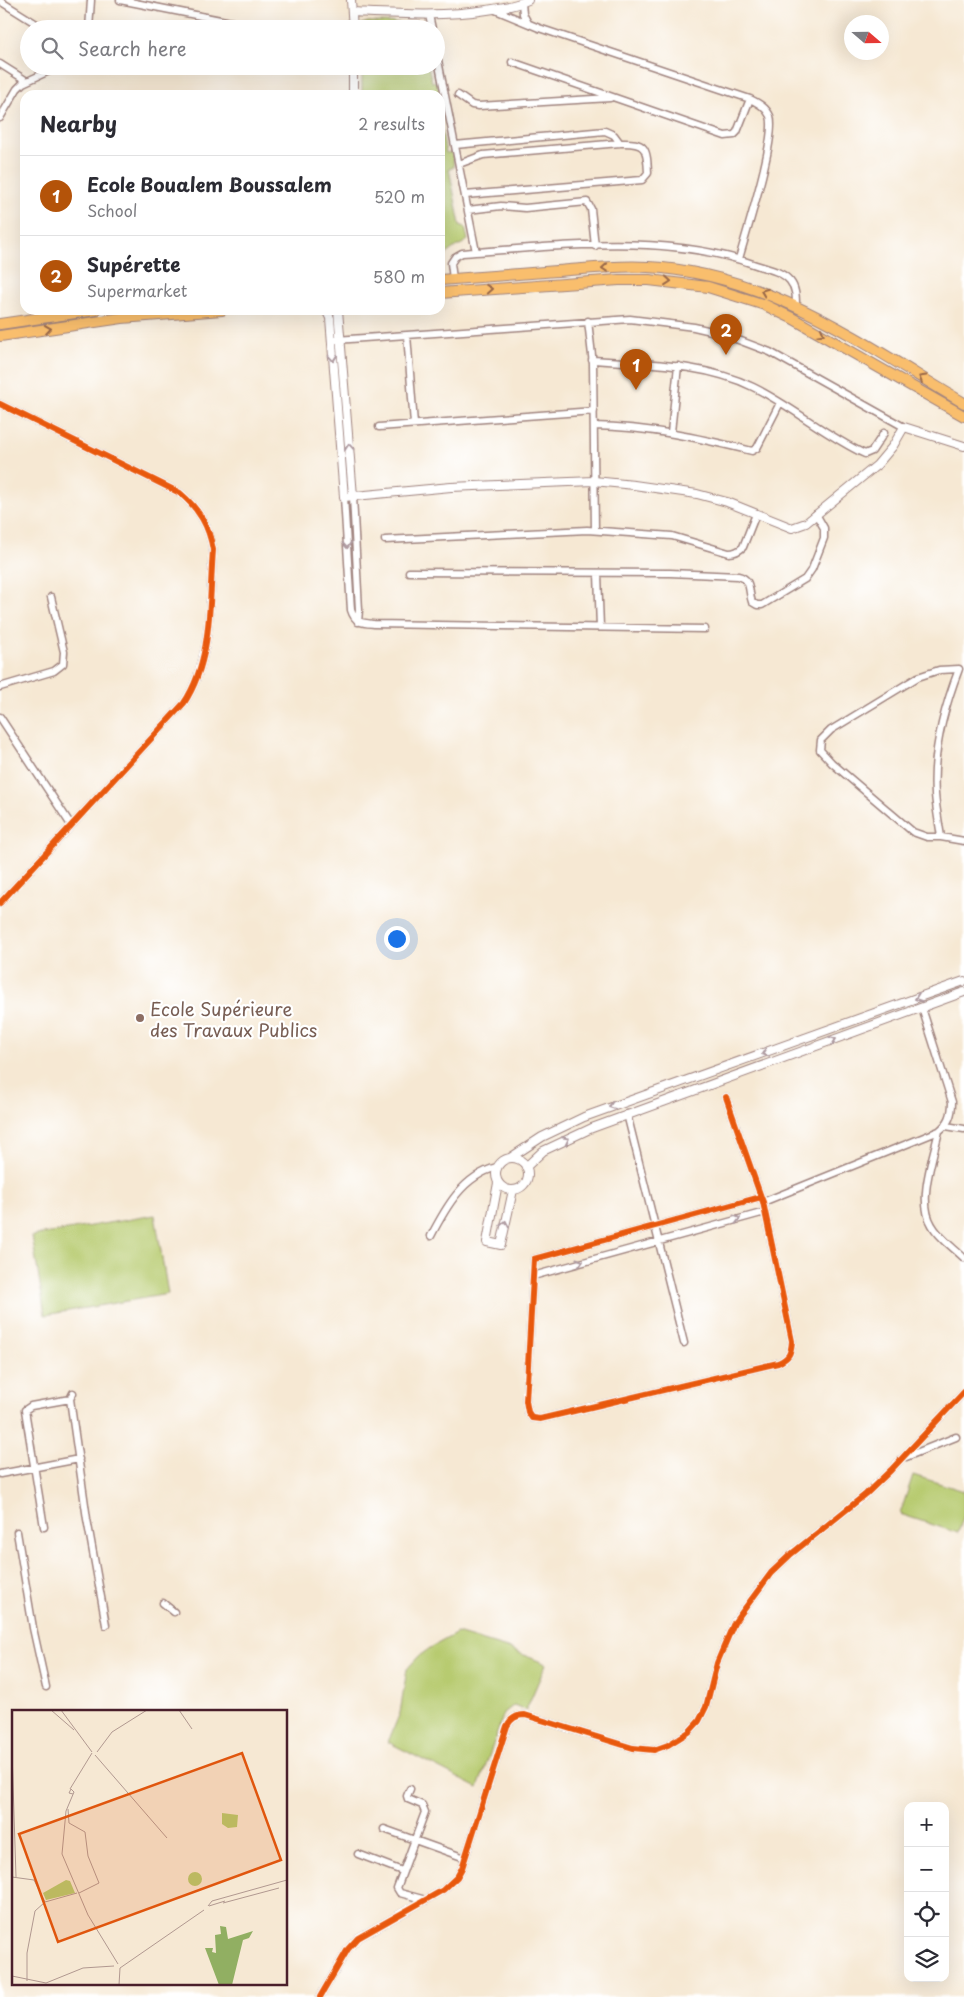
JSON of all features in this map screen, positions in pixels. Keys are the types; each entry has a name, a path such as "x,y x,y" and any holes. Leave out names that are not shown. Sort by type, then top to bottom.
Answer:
{"main road":[{"path":"445,280 618,266 679,270 717,277 761,291 796,306 964,403"},
{"path":"445,293 619,280 658,280 708,287 746,298 792,318 964,416"},
{"path":"0,324 62,315"},
{"path":"0,336 122,318 160,315"}],"street":[{"path":"90,20 91,0"},
{"path":"120,0 221,20"},
{"path":"351,0 352,20"},
{"path":"492,9 512,0"},
{"path":"0,1 30,20"},
{"path":"352,12 429,15 492,9 525,2 523,14 528,24"},
{"path":"492,9 528,24 750,99 763,106 771,123 761,178 739,259"},
{"path":"429,15 430,20"},
{"path":"512,62 725,136 734,135 737,132 750,99"},
{"path":"0,64 27,81"},
{"path":"0,118 17,89 27,81 40,75"},
{"path":"353,75 353,90"},
{"path":"441,75 444,90"},
{"path":"445,95 476,252"},
{"path":"458,95 472,105 479,106 614,98"},
{"path":"455,145 605,132 614,135 620,143"},
{"path":"459,164 483,155 636,143 643,147 648,170 645,178 465,195"},
{"path":"468,210 500,206 525,208 586,202 591,206 596,246"},
{"path":"452,279 450,268 452,260 458,254 596,246 678,247 739,259 786,277 795,292 796,306"},
{"path":"328,315 336,340 353,496 358,622"},
{"path":"338,315 336,340 344,496 352,610 353,617 358,622 374,624 705,628"},
{"path":"336,340 588,321 630,319 668,323 703,329 746,341 794,364 904,427 964,446"},
{"path":"588,321 594,411 595,530"},
{"path":"407,335 414,424"},
{"path":"592,360 678,366 742,382 865,454 872,450 884,433"},
{"path":"671,432 678,366"},
{"path":"594,426 671,432 754,451 780,403"},
{"path":"0,404 180,493 200,512 206,524 213,550 205,655 194,685 184,702 0,903"},
{"path":"379,427 594,411"},
{"path":"344,496 451,487 571,480 594,481 697,494 727,502 792,528 802,525 877,465 893,446 904,427"},
{"path":"385,540 595,530 670,536 734,553 743,546 756,514"},
{"path":"409,572 670,573 741,576 748,582 752,602 762,605 804,579 812,569 824,538 824,528 816,514"},
{"path":"598,574 600,627"},
{"path":"0,687 54,671 63,664 64,652 51,597"},
{"path":"941,836 935,796 937,754 944,713 959,669 928,673 905,683 831,730 825,735 820,745 821,754 912,832 927,837 941,836 964,841"},
{"path":"0,717 71,825"},
{"path":"431,1236 444,1211 460,1190 485,1170 497,1167 500,1163 542,1137 584,1117 964,982"},
{"path":"526,1167 543,1151 627,1114 964,992"},
{"path":"726,1097 762,1199 792,1342 791,1353 787,1359 778,1363 540,1419 532,1418 528,1412 526,1401 534,1260 655,1226 762,1199 939,1131 946,1126 950,1118 952,1102 922,1008"},
{"path":"627,1114 684,1343"},
{"path":"946,1126 964,1130"},
{"path":"939,1131 926,1190 927,1215 932,1227 964,1258"},
{"path":"497,1167 496,1178 498,1183 502,1187 513,1190 518,1189 526,1182 528,1172 520,1160 510,1158"},
{"path":"498,1183 487,1242 501,1244 513,1190"},
{"path":"533,1276 765,1212"},
{"path":"320,1997 348,1949 358,1938 451,1885 458,1877 506,1729 511,1719 526,1715 633,1748 654,1750 668,1745 689,1732 699,1721 706,1707 717,1663 734,1624 771,1573 797,1549 866,1494 964,1392"},
{"path":"44,1527 25,1410 30,1406 72,1396 78,1459 106,1625"},
{"path":"902,1458 956,1436"},
{"path":"0,1474 78,1459"},
{"path":"16,1532 33,1628 46,1687"},
{"path":"163,1603 174,1612"},
{"path":"410,1789 407,1796 408,1799 422,1805 425,1812 397,1886 398,1891 426,1900"},
{"path":"384,1829 465,1858"},
{"path":"358,1854 402,1872"}],"green space":[{"path":"362,75 430,75 432,82 437,81 439,90 362,90"},
{"path":"445,148 446,153 452,152 454,167 449,169 460,225 465,227 468,240 451,250 445,258"},
{"path":"155,1215 168,1294 45,1315 32,1236"},
{"path":"913,1475 964,1491 964,1515 958,1533 900,1514"},
{"path":"457,1633 507,1648 546,1664 526,1710 514,1705 504,1713 478,1788 388,1742 400,1713 407,1669 419,1656 430,1648"}],"cycle path":[{"path":"0,404 180,493 193,505 202,518 209,533 213,550 210,609 205,649 200,668 184,703 0,903"},
{"path":"726,1097 763,1202 792,1341 789,1355 778,1363 540,1419 532,1418 528,1412 526,1401 534,1259 761,1197"},
{"path":"320,1997 348,1949 358,1938 443,1890 457,1877 462,1868 507,1726 512,1719 525,1715 633,1748 654,1750 668,1745 689,1732 699,1721 706,1707 717,1663 734,1623 771,1573 790,1555 866,1494 964,1392"}],"place":[{"name":"Supérette","path":"726,355"},
{"name":"Ecole Boualem Boussalem","path":"636,390"},
{"name":"Ecole Supérieure des Travaux Publics","path":"140,1018"}]}
